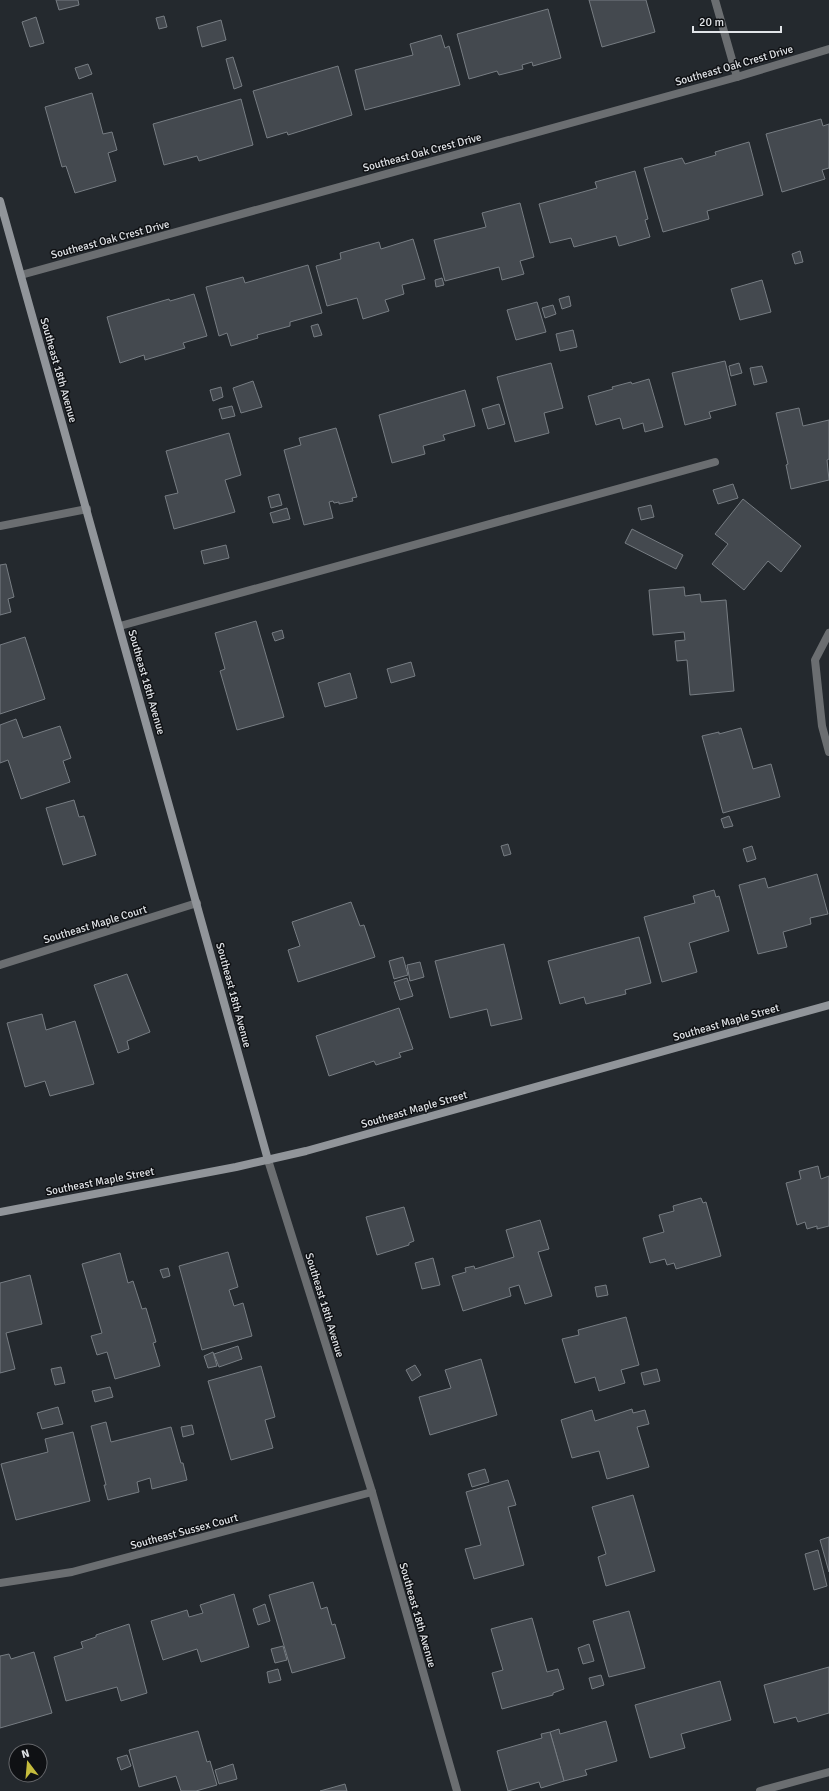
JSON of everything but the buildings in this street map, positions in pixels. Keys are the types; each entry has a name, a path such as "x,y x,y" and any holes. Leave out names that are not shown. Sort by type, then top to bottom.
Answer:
{"street":[{"path":"715,0 737,77"},
{"name":"Southeast Oak Crest Drive","path":"21,275 737,77 829,50"},
{"name":"Southeast 18th Avenue","path":"0,201 268,1160 372,1492 457,1791"},
{"path":"120,626 715,462"},
{"path":"0,526 87,509"},
{"path":"829,633 815,660 822,726 829,752"},
{"name":"Southeast Maple Court","path":"0,965 197,903"},
{"name":"Southeast Maple Street","path":"0,1212 268,1160 829,1005"},
{"name":"Southeast Sussex Court","path":"0,1583 72,1572 372,1492"},
{"path":"760,1791 829,1772"}]}
